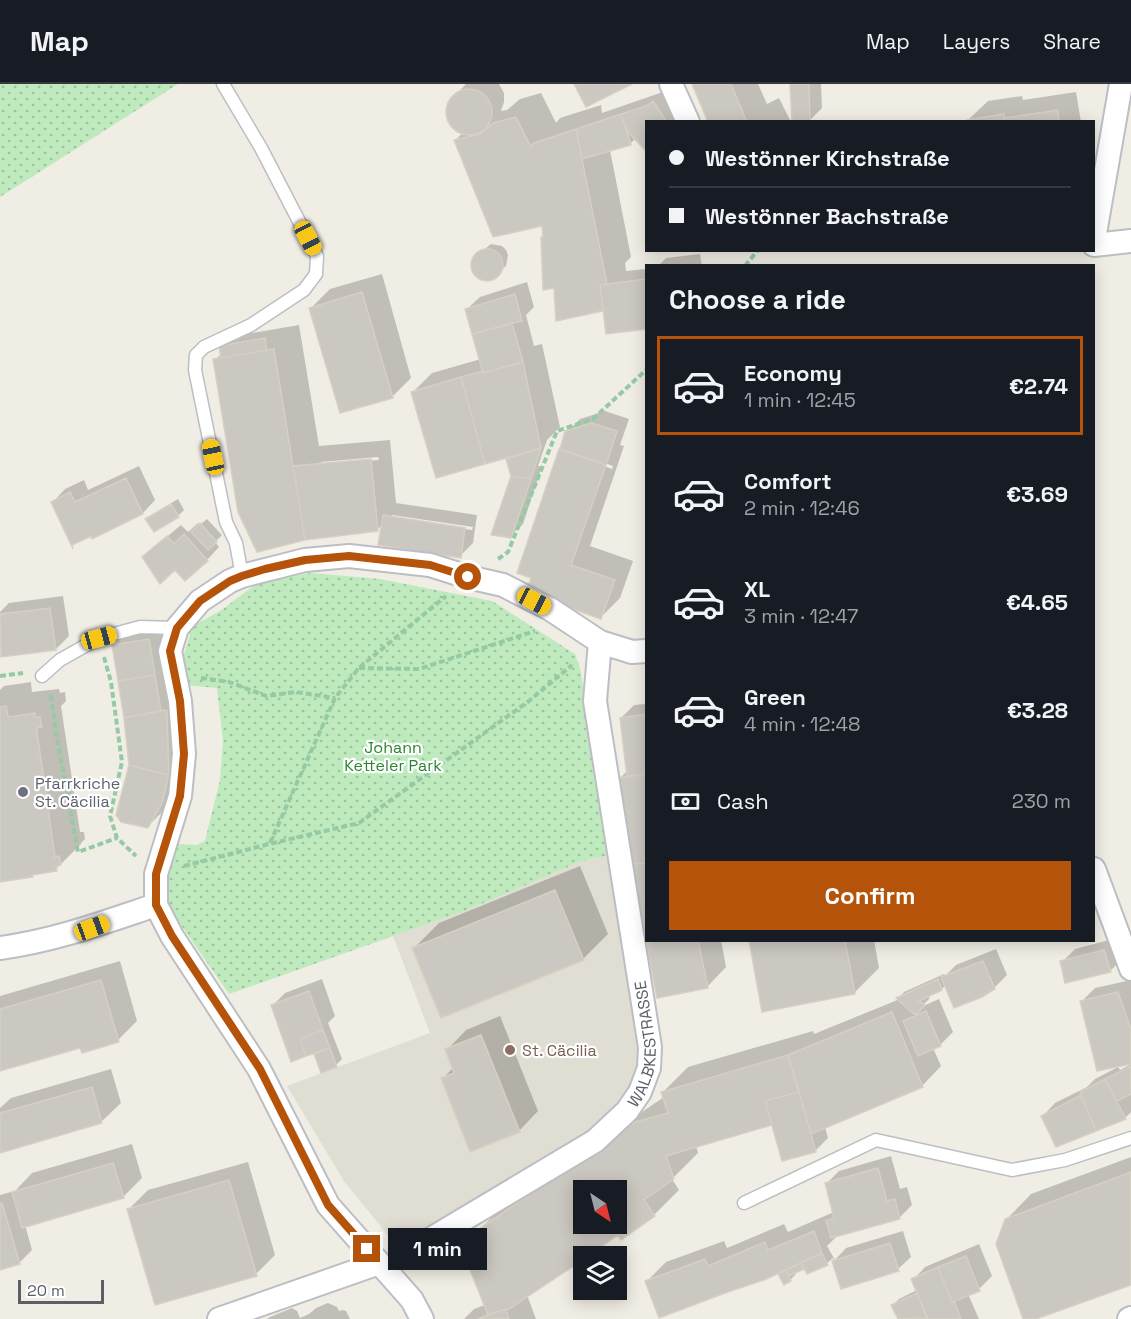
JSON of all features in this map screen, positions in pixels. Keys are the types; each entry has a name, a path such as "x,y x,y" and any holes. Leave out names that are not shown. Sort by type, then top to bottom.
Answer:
{"street":[{"path":"671,84 687,120"},
{"path":"1095,233 1121,84"},
{"path":"1095,244 1131,241"},
{"path":"422,1319 412,1300 328,1205 260,1069 172,936 156,905 156,874 180,796 184,754 180,701 170,651 177,628 200,601 230,581 305,560 349,556 430,565 503,585 550,609 600,642 632,652 645,651"},
{"name":"WALBKESTRASSE","path":"404,1255 595,1141 627,1111 640,1092 649,1068 650,1047 595,701 600,642"},
{"path":"1095,871 1131,969"},
{"path":"0,948 23,945 92,928 156,905"},
{"path":"219,1319 380,1263"}],"lane":[{"path":"223,84 261,148 317,256 316,274 304,290 251,325 204,346 196,355 195,370 226,522 236,543 242,576"},
{"path":"42,676 60,660 99,638 140,627 177,628"},
{"path":"744,1203 876,1140 1012,1170 1065,1160 1131,1138"}],"path":[{"path":"747,264 756,252"},
{"path":"269,844 335,698 358,668 468,577 508,552 557,431 593,419 645,371"},
{"path":"358,668 419,669 567,620"},
{"path":"99,638 111,682 122,762 110,816 117,838 132,852"},
{"path":"156,874 269,844 359,824 529,701 600,642"},
{"path":"0,676 36,671 49,682 78,852 117,838"},
{"path":"174,674 229,682 266,696 296,692 335,698"}],"shaded area":[{"name":"St. Cäcilia","path":"611,855 635,1007 638,1069 628,1093 598,1127 399,1249 344,1181 287,1086 430,1033 393,936 467,910 582,861"}],"green space":[{"path":"0,84 178,84 0,197"},
{"name":"Johann Ketteler Park","path":"310,573 380,579 492,601 575,654 580,668 611,855 582,861 467,910 229,994 165,902 170,860 178,844 197,845 205,841 220,780 223,741 217,688 184,685 181,665 192,627 223,609 256,584"}],"building":[{"path":"574,84 632,84 586,107"},
{"path":"692,84 731,84 746,120 707,120"},
{"path":"790,84 809,84 810,120 792,120"},
{"path":"469,89 485,96 492,112 485,128 469,135 453,128 446,112 453,96"},
{"path":"653,101 666,120 645,120 645,150 627,131 621,114 646,106"},
{"path":"1058,110 1059,120 967,120 1004,114 1004,118"},
{"path":"621,114 631,145 582,159 576,129"},
{"path":"516,117 531,147 534,143 576,129 607,284 600,285 603,311 556,321 554,288 543,290 542,226 493,237 454,140 480,134 493,123"},
{"path":"487,249 498,254 503,265 498,276 487,281 476,276 471,265 476,254"},
{"path":"645,279 645,329 606,334 600,285"},
{"path":"362,292 393,398 340,413 309,308"},
{"path":"515,294 522,321 472,334 465,309"},
{"path":"512,323 523,362 483,373 472,334"},
{"path":"265,338 267,350 221,358 219,346"},
{"path":"274,349 305,540 257,552 238,512 213,359"},
{"path":"523,362 541,448 485,464 461,377"},
{"path":"461,377 485,464 436,478 411,392"},
{"path":"591,423 617,431 606,465 560,449 565,431"},
{"path":"541,448 531,479 511,476 506,459"},
{"path":"559,449 606,465 571,565 615,580 601,619 556,603 529,584 531,578 517,573"},
{"path":"371,459 378,531 305,540 293,466"},
{"path":"511,476 531,479 511,538 491,535"},
{"path":"126,478 143,514 92,539 91,536 72,545 73,549 51,502 70,492 75,502"},
{"path":"171,504 179,517 154,532 145,519"},
{"path":"383,515 465,528 461,558 378,545"},
{"path":"200,523 217,542 208,550 191,532"},
{"path":"184,534 208,561 185,581 175,570 160,584 142,557 167,536 174,544"},
{"path":"50,608 56,650 1,657 0,614"},
{"path":"149,639 155,675 118,681 112,645"},
{"path":"155,675 161,711 124,718 118,681"},
{"name":"Pfarrkriche St. Cäcilia","path":"6,706 8,717 35,713 35,717 40,717 42,727 37,728 37,732 55,857 59,856 61,865 56,866 57,871 0,882 0,707"},
{"path":"167,711 169,775 129,765 124,718"},
{"path":"645,714 645,774 627,777 620,718"},
{"path":"129,765 169,775 162,803 148,828 121,822 116,815"},
{"path":"645,774 645,863 631,864 617,778"},
{"path":"645,863 645,936 631,864"},
{"path":"555,890 584,960 441,1018 412,948"},
{"path":"646,942 698,942 708,988 657,998"},
{"path":"749,942 845,942 855,994 762,1012"},
{"path":"1104,950 1111,972 1065,983 1060,961"},
{"path":"983,961 995,989 954,1008 941,977"},
{"path":"938,979 942,990 919,1001 925,1005 915,1015 896,998"},
{"path":"101,980 119,1042 82,1053 80,1048 0,1071 0,1009"},
{"path":"309,991 323,1030 300,1039 306,1056 291,1062 271,1005"},
{"path":"1118,992 1131,1029 1131,1064 1097,1071 1080,1001"},
{"path":"926,1011 941,1046 918,1056 903,1021"},
{"path":"892,1012 923,1087 811,1134 788,1055"},
{"path":"323,1030 330,1048 306,1056 300,1039"},
{"path":"481,1035 520,1132 470,1152 441,1078 454,1073 445,1049"},
{"path":"330,1048 337,1067 321,1073 314,1054"},
{"path":"788,1055 799,1092 765,1101 772,1125 666,1156 674,1179 644,1200 655,1216 621,1240 618,1235 602,1246 573,1246 573,1266 506,1311 506,1309 488,1315 469,1267 475,1232 635,1122 668,1113 661,1092"},
{"path":"1131,1066 1131,1094 1117,1101 1105,1079"},
{"path":"1105,1079 1126,1119 1096,1131 1080,1092"},
{"path":"92,1087 102,1123 0,1153 0,1113"},
{"path":"799,1092 816,1152 782,1161 765,1101"},
{"path":"1081,1095 1096,1131 1056,1147 1041,1116"},
{"path":"113,1163 124,1198 22,1228 12,1192"},
{"path":"878,1168 887,1201 895,1199 900,1219 831,1238 826,1221 834,1218 825,1183"},
{"path":"1131,1172 1131,1285 1036,1319 1023,1319 996,1244 1005,1219"},
{"path":"229,1180 257,1276 155,1305 127,1209"},
{"path":"0,1203 2,1203 20,1264 0,1270"},
{"path":"814,1231 822,1253 764,1280 659,1318 645,1281 705,1259 708,1266 765,1242 768,1250"},
{"path":"890,1243 899,1271 841,1289 832,1261"},
{"path":"822,1253 828,1265 807,1274 801,1263"},
{"path":"966,1256 980,1291 952,1302 938,1267"},
{"path":"801,1263 804,1269 789,1276 786,1270"},
{"path":"938,1267 961,1319 928,1319 911,1279"},
{"path":"786,1270 791,1281 784,1285 778,1274"},
{"path":"917,1293 927,1318 898,1319 891,1305"},
{"path":"506,1309 509,1319 478,1319 488,1315"}],"place":[{"name":"Pfarrkriche St. Cäcilia","path":"23,792"},
{"name":"St. Cäcilia","path":"510,1050"}],"route":[{"path":"367,1249 328,1205 260,1069 172,936 156,905 156,874 180,796 184,754 180,701 170,651 177,628 200,601 230,581 265,569 305,560 349,556 430,565 468,577"}]}
